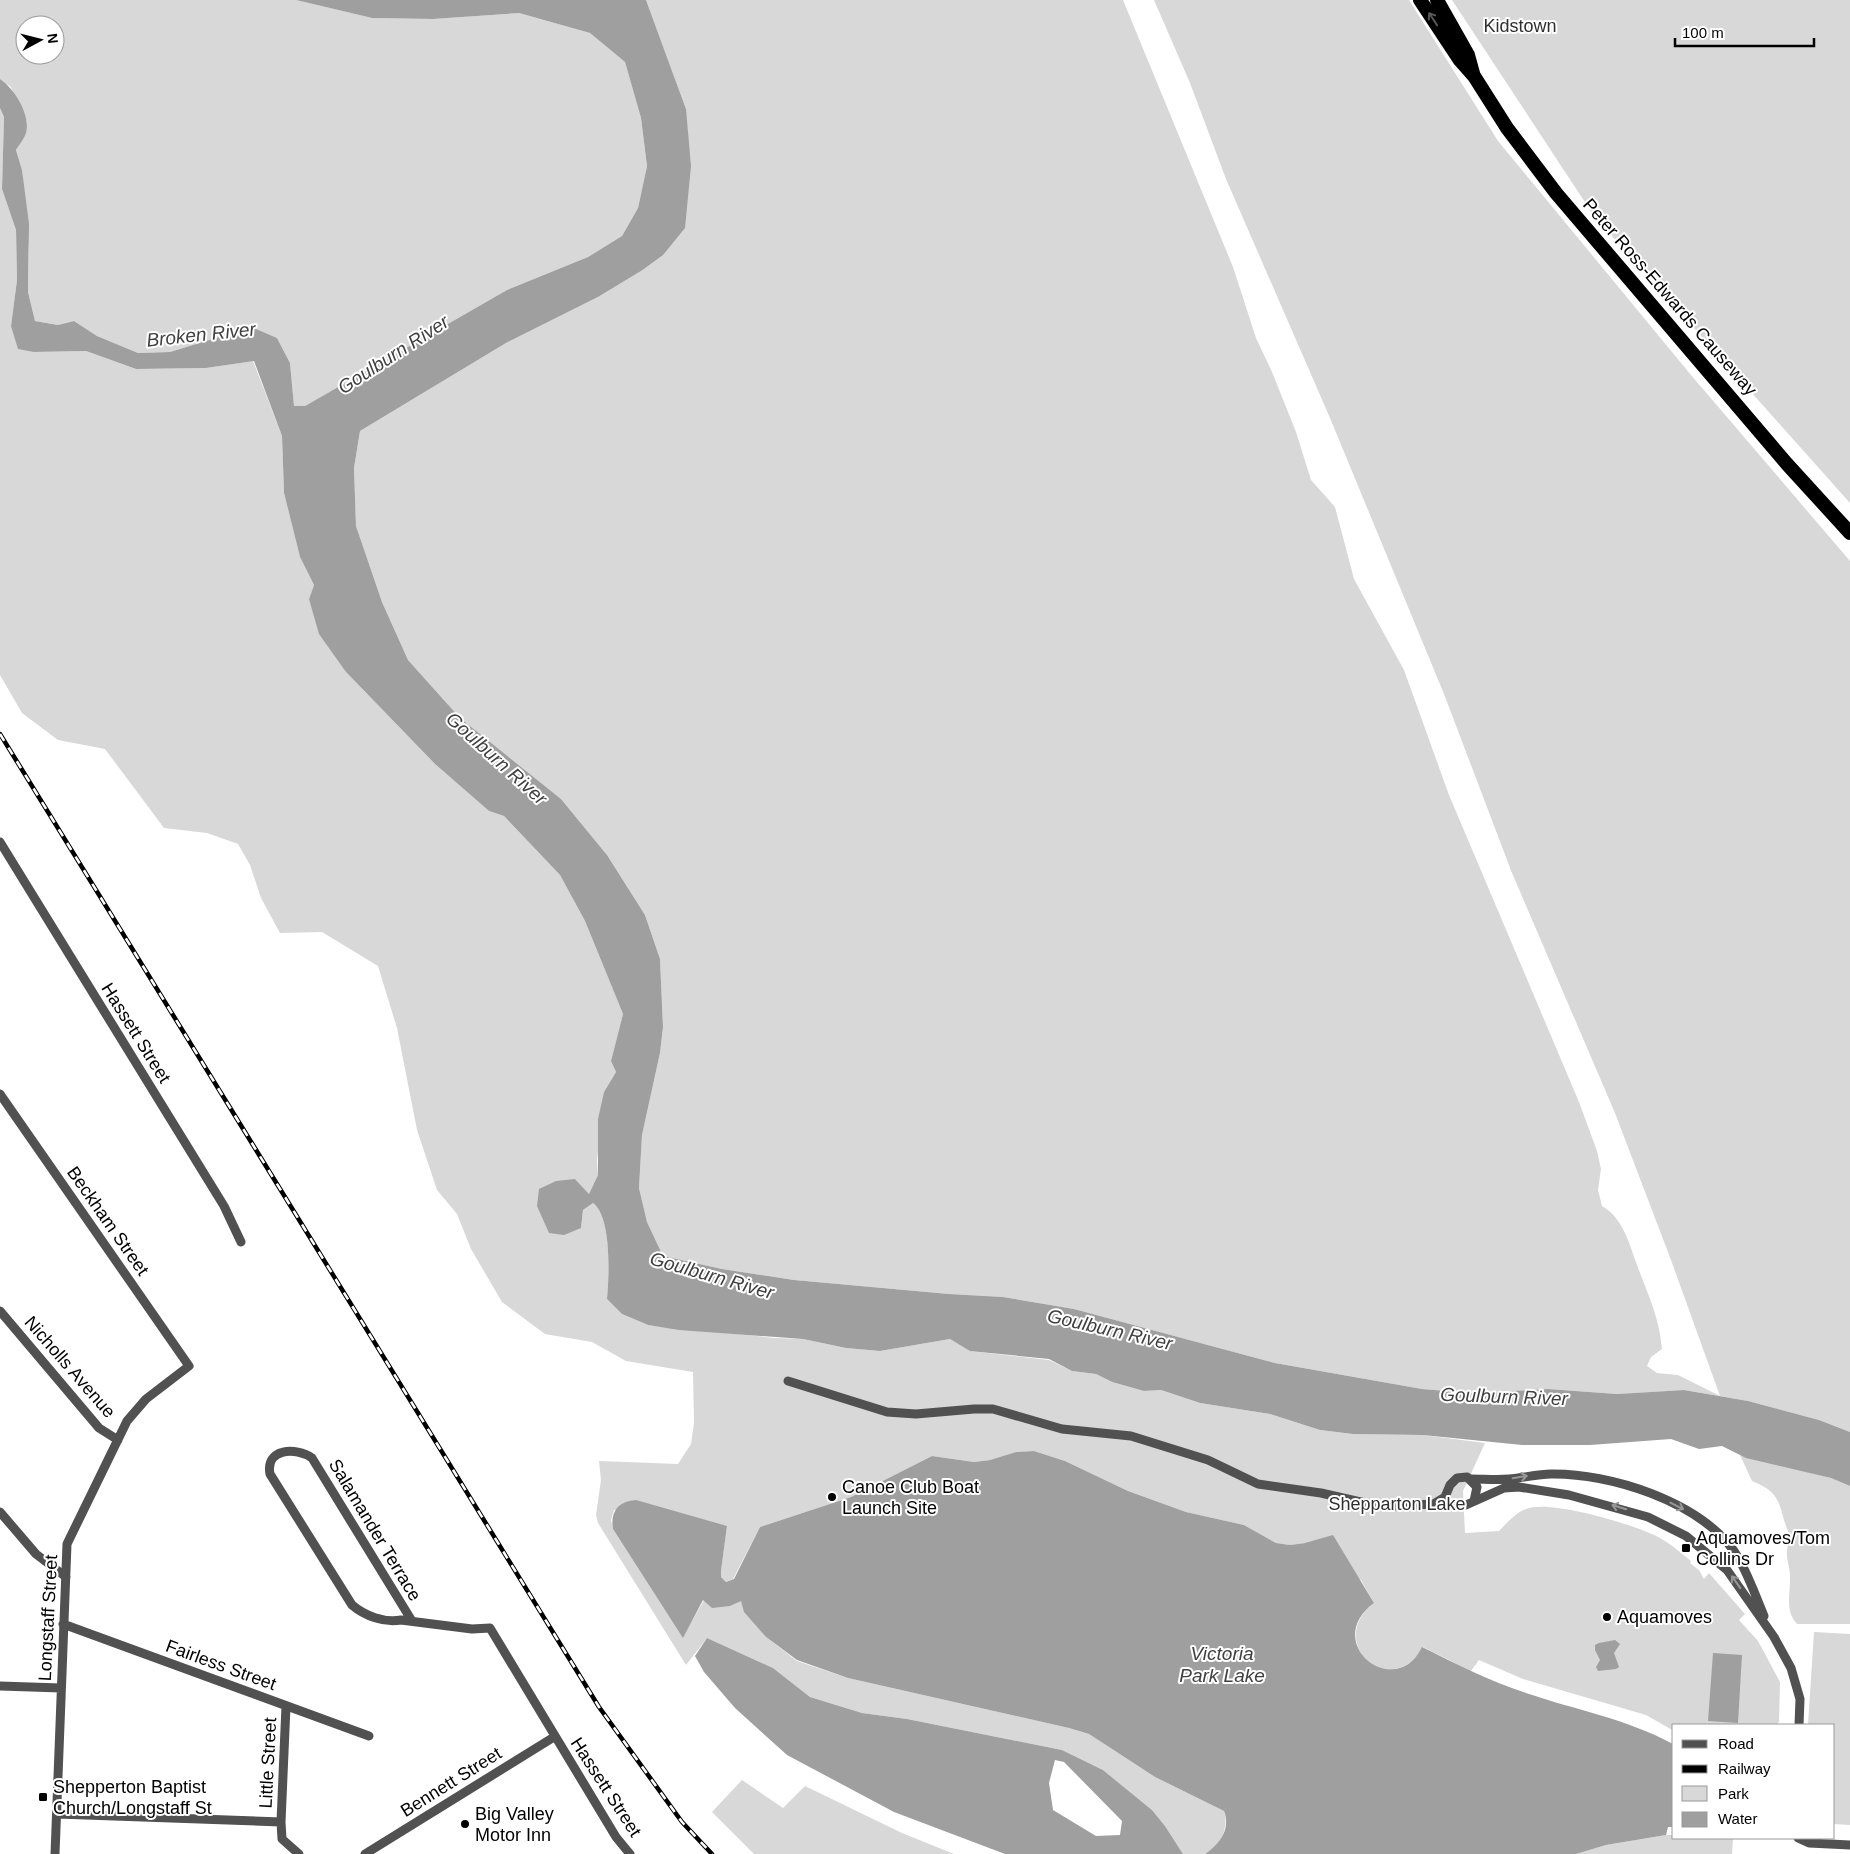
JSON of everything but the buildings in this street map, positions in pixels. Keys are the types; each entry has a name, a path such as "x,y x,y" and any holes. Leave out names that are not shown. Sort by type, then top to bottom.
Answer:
{"highway":[{"name":"Peter Ross-Edwards Causeway","path":"1420,0 1452,37"},
{"name":"Peter Ross-Edwards Causeway","path":"1437,0 1452,37 1474,76 1507,128 1556,193 1787,464 1850,533"}],"street":[{"name":"Hassett Street","path":"0,842 224,1206 241,1242"},
{"name":"Beckham Street","path":"0,1094 189,1366"},
{"name":"Nicholls Avenue","path":"0,1312 99,1428 118,1440"},
{"name":"Longstaff Street","path":"55,1854 67,1544 127,1421 146,1398 189,1366"},
{"path":"788,1381 898,1414 974,1408 993,1410 1062,1429 1131,1436 1208,1460 1254,1483 1321,1493 1365,1504 1466,1505 1504,1488 1529,1488 1608,1504 1666,1525 1686,1536 1725,1567 1774,1637"},
{"name":"Salamander Terrace","path":"281,1451 304,1453 312,1458 412,1622 394,1621 365,1615 352,1605 270,1474 269,1467 271,1462 281,1451"},
{"path":"1434,1504 1444,1497 1457,1478 1509,1479 1552,1474 1593,1478 1650,1494 1673,1504 1708,1525 1733,1550 1797,1683 1800,1699 1799,1724"},
{"path":"1471,1479 1477,1487 1474,1501"},
{"path":"1449,1490 1451,1498 1458,1504"},
{"path":"0,1512 36,1554 66,1577"},
{"name":"Hassett Street","path":"412,1622 472,1629 490,1628 616,1838 630,1854"},
{"name":"Fairless Street","path":"63,1624 369,1736"},
{"path":"0,1686 61,1688"},
{"name":"Little Street","path":"286,1706 281,1822 282,1839 299,1854"},
{"name":"Bennett Street","path":"365,1854 554,1737"},
{"path":"57,1814 281,1822"},
{"path":"1800,1839 1809,1843 1850,1845"}],"green space":[{"path":"0,0 296,0 372,18 433,19 519,13 590,33 625,62 641,118 647,166 638,208 622,236 588,257 507,290 305,406 294,406 290,363 277,338 252,327 170,352 138,353 97,336 74,321 58,325 35,321 28,292 29,250 22,170 16,150 26,133 11,87 0,79"},
{"path":"646,0 1123,0 1233,267 1256,338 1296,432 1311,480 1335,507 1354,579 1404,670 1449,795 1579,1102 1597,1151 1601,1169 1598,1190 1602,1206 1615,1217 1628,1240 1653,1306 1661,1337 1662,1349 1651,1357 1647,1366 1657,1373 1678,1375 1720,1396 1615,1113 1512,873 1444,694 1330,418 1226,179 1190,83 1154,0 1409,0 1498,141 1691,375 1850,561 1850,1432 1819,1420 1748,1401 1684,1390 1617,1394 1548,1389 1470,1393 1422,1389 1275,1363 1074,1309 1003,1297 794,1280 722,1269 663,1256 647,1222 639,1188 642,1135 660,1053 663,1027 660,959 645,915 607,855 561,799 460,718 408,660 382,602 356,526 354,468 360,431 506,343 598,297 641,271 686,109"},
{"name":"Kidstown","path":"1452,0 1850,0 1850,503 1594,216"},
{"name":"Shepparton Lake","path":"0,108 4,117 2,189 16,230 17,280 11,326 34,352 86,351 136,369 206,368 253,361 282,436 284,493 300,557 314,585 309,599 346,672 435,764 489,811 504,816 560,875 585,921 623,1014 611,1061 616,1072 604,1092 597,1161 598,1175 589,1194 575,1179 581,1228 583,1210 593,1203 603,1221 608,1248 607,1299 622,1314 648,1325 775,1338 803,1339 846,1348 880,1351 950,1339 971,1351 1049,1360 1072,1371 1096,1374 1112,1382 1144,1391 1161,1390 1200,1403 1270,1414 1320,1430 1353,1434 1423,1435 1485,1443 1463,1491 1465,1533 1499,1531 1518,1513 1526,1509 1553,1507 1614,1520 1664,1540 1691,1561 1690,1563 1699,1570 1704,1579 1709,1573 1745,1614 1739,1620 1758,1641 1780,1682 1779,1722 1777,1724 1672,1724 1672,1730 1646,1715 1523,1679 1479,1660 1471,1671 1423,1647 1410,1663 1395,1669 1380,1668 1368,1661 1359,1649 1356,1634 1360,1619 1374,1603 1361,1580 1305,1543 1290,1545 1276,1543 1244,1525 1186,1512 1128,1491 1065,1461 1034,1451 1016,1452 990,1460 974,1462 932,1456 851,1497 760,1527 733,1579 726,1582 721,1577 721,1571 727,1526 614,1510 611,1520 613,1529 683,1637 704,1600 730,1606 741,1600 766,1637 797,1661 848,1678 1089,1734 1155,1777 1224,1811 1225,1823 1222,1837 1215,1848 1209,1852 1203,1854 1183,1854 1152,1810 1103,1770 1062,1750 907,1719 862,1713 810,1697 773,1668 707,1638 686,1665 598,1523 596,1515 601,1480 599,1461 678,1464 691,1444 694,1423 693,1372 626,1361 592,1342 545,1334 502,1302 471,1249 457,1214 437,1190 417,1130 397,1028 378,966 322,932 280,933 261,898 250,865 238,844 207,833 164,828 105,749 58,740 22,713 0,675"},
{"path":"1740,1455 1831,1478 1850,1486 1850,1624 1797,1624 1793,1618 1789,1607 1790,1575 1787,1554 1790,1536 1775,1496 1763,1486 1752,1481"},
{"path":"1814,1632 1850,1634 1850,1825 1835,1824 1835,1724 1808,1724"},
{"path":"742,1780 783,1808 805,1786 902,1833 954,1854 754,1854 712,1812"},
{"path":"1666,1835 1672,1835 1672,1839 1733,1839 1732,1854 1576,1854 1606,1845"}],"water":[{"name":"Goulburn River","path":"296,0 646,0 686,109 691,166 685,228 663,255 598,297 506,343 360,431 354,468 356,526 382,602 408,660 460,718 561,799 607,855 645,915 660,959 663,1027 660,1053 642,1135 639,1188 647,1222 663,1256 722,1269 794,1280 1003,1297 1074,1309 1275,1363 1422,1389 1471,1393 1548,1389 1617,1394 1684,1390 1748,1401 1819,1420 1850,1432 1850,1486 1831,1478 1746,1458 1722,1446 1699,1449 1671,1439 1590,1445 1522,1445 1423,1435 1353,1434 1320,1430 1270,1414 1200,1403 1161,1390 1144,1391 1112,1382 1096,1374 1072,1371 1049,1359 970,1351 950,1339 880,1351 846,1348 803,1339 679,1330 648,1325 622,1314 607,1299 608,1248 599,1210 593,1203 583,1210 581,1228 564,1235 549,1233 537,1206 539,1189 556,1181 575,1179 589,1194 598,1175 598,1119 604,1092 616,1072 611,1061 623,1014 585,921 560,875 504,816 489,811 435,764 346,672 319,634 309,599 314,585 300,557 284,493 282,436 254,361 206,368 136,369 86,351 34,352 18,349 11,326 17,280 16,230 2,189 4,117 0,108 0,79 16,95 26,118 26,133 16,150 22,170 29,224 28,292 35,321 58,325 74,321 97,336 138,353 170,352 252,327 277,338 290,363 294,406 305,406 507,290 588,257 622,236 638,208 647,166 641,118 625,62 590,33 519,13 433,19 372,18"},
{"name":"Victoria Park Lake","path":"1034,1451 1065,1461 1128,1491 1186,1512 1244,1525 1276,1543 1290,1545 1305,1543 1333,1535 1374,1603 1359,1619 1355,1634 1359,1649 1368,1661 1381,1668 1396,1669 1410,1663 1422,1647 1473,1672 1513,1688 1619,1721 1656,1735 1672,1743 1672,1827 1668,1827 1666,1835 1606,1845 1576,1854 1205,1854 1223,1836 1226,1824 1224,1811 1155,1777 1089,1734 848,1678 797,1660 766,1637 744,1612 741,1601 730,1606 712,1608 703,1600 683,1638 613,1529 613,1517 617,1508 624,1503 636,1500 727,1526 721,1571 721,1577 726,1582 734,1579 760,1527 851,1497 932,1456 974,1462 990,1460 1016,1452"},
{"path":"707,1638 773,1668 810,1697 862,1713 907,1719 1062,1750 1103,1770 1152,1810 1183,1854 1005,1854 894,1812 787,1755 735,1708 704,1672 695,1656","holes":["1055,1760 1064,1762 1122,1821 1120,1835 1096,1836 1053,1810 1049,1783"]},
{"path":"1615,1640 1620,1644 1614,1653 1619,1667 1598,1671 1596,1667 1600,1660 1595,1650 1595,1645"},
{"path":"1713,1653 1742,1655 1738,1723 1708,1721"}],"railway":[{"path":"0,734 599,1707 682,1822 712,1854"}],"place":[{"name":"Canoe Club Boat Launch Site","path":"832,1497"},
{"name":"Aquamoves/Tom Collins Dr","path":"1686,1548"},
{"name":"Aquamoves","path":"1607,1617"},
{"name":"Shepperton Baptist Church/Longstaff St","path":"43,1797"},
{"name":"Big Valley Motor Inn","path":"465,1824"}],"water label":[{"name":"Broken River","path":"201,334"}]}
